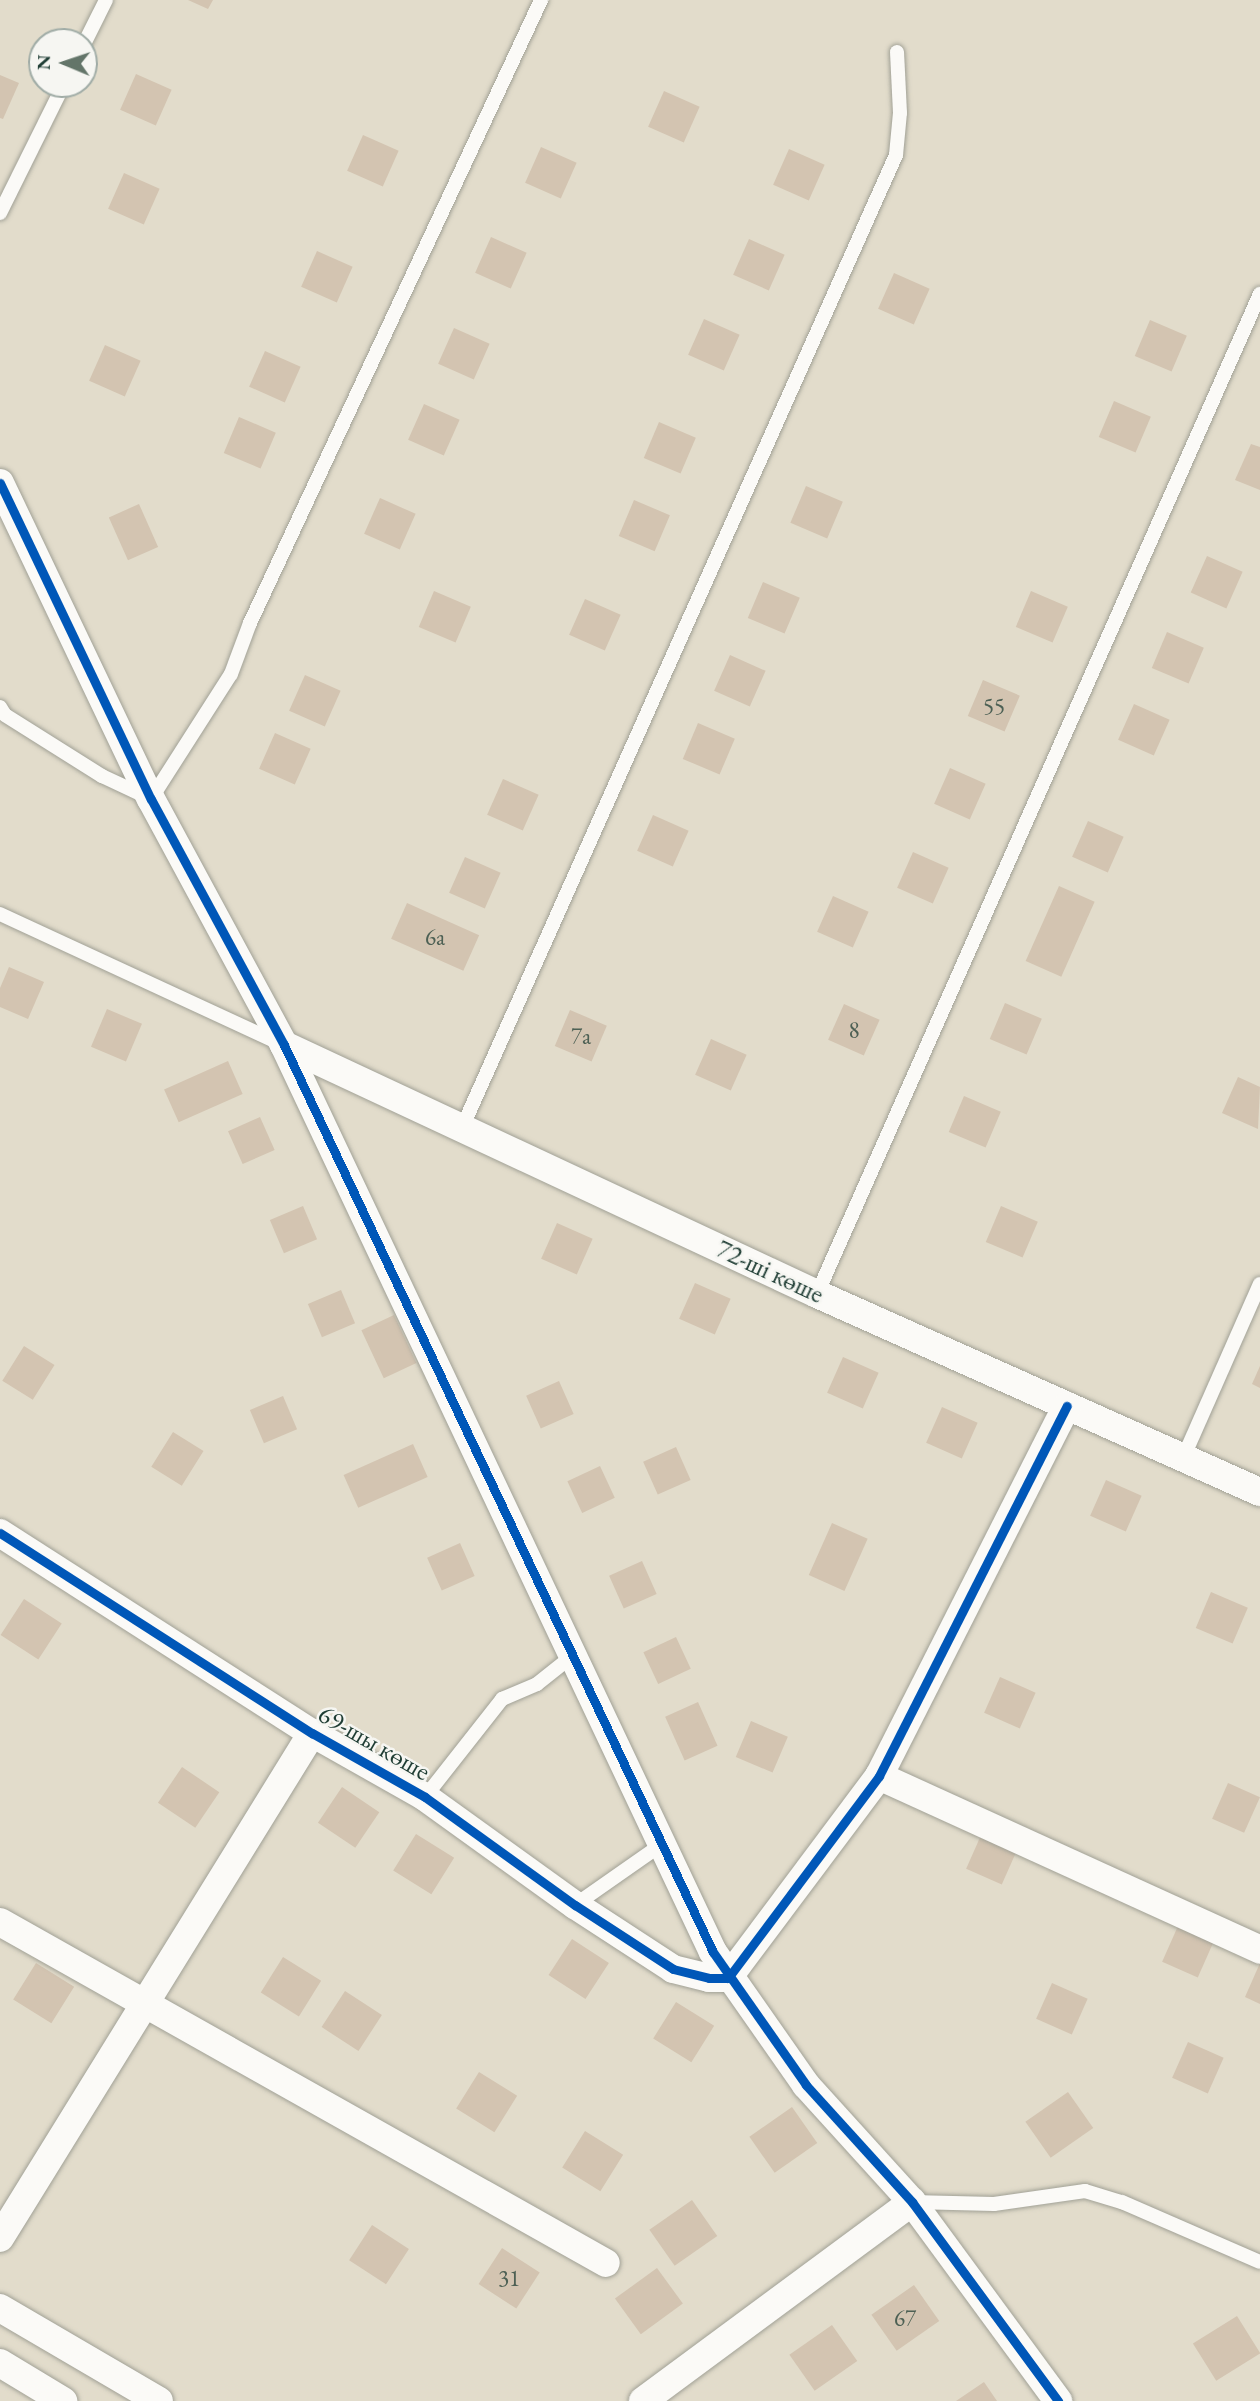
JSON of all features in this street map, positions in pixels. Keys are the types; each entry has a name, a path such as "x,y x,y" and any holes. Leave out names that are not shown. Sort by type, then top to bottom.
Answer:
{"street":[{"path":"0,483 151,799 284,1045 571,1657 728,1978 806,2085 912,2202 1058,2401"},
{"name":"72-ші көше","path":"284,1045 817,1294 1184,1456 1260,1493"},
{"path":"728,1978 879,1776 1067,1406"},
{"name":"69-шы көше","path":"0,1533 313,1733 425,1797 575,1905 673,1969 709,1978 728,1978"},
{"path":"0,2238 313,1733"},
{"path":"879,1776 1260,1950"},
{"path":"0,1922 606,2263"},
{"path":"643,2401 912,2202"},
{"path":"0,2308 159,2401"},
{"path":"0,2363 63,2401"}],"lane":[{"path":"92,28 106,0"},
{"path":"0,707 5,715 102,776 151,799 231,674 250,623 541,0"},
{"path":"462,1128 896,155 900,113 897,51"},
{"path":"0,213 57,98"},
{"path":"817,1294 1260,294"},
{"path":"0,914 284,1045"},
{"path":"1184,1456 1260,1284"},
{"path":"425,1797 502,1699 537,1684 571,1657"},
{"path":"575,1905 662,1844"},
{"path":"912,2202 994,2204 1085,2192 1122,2202 1260,2262"}],"building":[{"path":"188,0 213,0 208,9"},
{"path":"136,74 172,90 156,125 120,110"},
{"path":"0,75 19,83 3,119 0,118"},
{"path":"664,91 700,107 684,142 648,127"},
{"path":"363,135 399,151 383,186 347,171"},
{"path":"541,147 577,163 561,198 525,183"},
{"path":"789,149 825,165 809,200 773,185"},
{"path":"124,173 160,189 144,224 108,209"},
{"path":"491,237 527,253 511,288 475,273"},
{"path":"749,239 785,255 769,290 733,275"},
{"path":"317,251 353,267 337,302 301,287"},
{"path":"894,273 930,289 914,324 878,309"},
{"path":"704,319 740,335 724,370 688,355"},
{"path":"1150,320 1187,336 1172,372 1135,356"},
{"path":"454,328 490,344 474,379 438,364"},
{"path":"105,345 141,361 125,396 89,381"},
{"path":"265,351 301,367 285,402 249,387"},
{"path":"1114,401 1151,417 1136,453 1099,437"},
{"path":"424,404 460,420 444,455 408,440"},
{"path":"239,417 276,433 261,469 224,453"},
{"path":"659,422 696,438 681,474 644,458"},
{"path":"1251,444 1260,447 1260,490 1235,480"},
{"path":"806,486 843,502 827,538 790,523"},
{"path":"380,498 416,514 400,549 364,534"},
{"path":"634,500 670,515 655,551 619,536"},
{"path":"139,504 158,547 128,560 109,517"},
{"path":"1207,556 1243,572 1226,608 1191,593"},
{"path":"763,582 800,598 785,634 748,618"},
{"path":"434,591 471,607 456,643 419,627"},
{"path":"1031,591 1068,607 1053,643 1016,627"},
{"path":"585,599 621,615 605,650 569,635"},
{"path":"1167,632 1204,648 1189,684 1152,668"},
{"path":"730,655 766,671 750,706 714,691"},
{"path":"305,675 341,691 325,726 289,711"},
{"path":"983,680 1020,696 1005,732 968,716"},
{"path":"1134,704 1170,720 1154,755 1118,740"},
{"path":"698,723 735,739 720,775 683,759"},
{"path":"275,733 311,749 295,784 259,769"},
{"path":"950,768 986,784 970,819 934,804"},
{"path":"503,779 539,795 523,830 487,815"},
{"path":"653,815 689,831 673,866 637,851"},
{"path":"1088,821 1124,837 1108,872 1072,857"},
{"path":"913,852 949,868 933,903 897,888"},
{"path":"465,857 501,873 485,908 449,893"},
{"path":"1059,886 1095,902 1061,977 1026,961"},
{"path":"833,896 869,912 853,947 817,932"},
{"path":"407,903 479,935 463,971 391,939"},
{"path":"9,967 44,982 28,1019 0,1007 0,988"},
{"path":"1005,1003 1042,1019 1027,1055 990,1039"},
{"path":"844,1004 880,1020 864,1055 828,1040"},
{"path":"107,1009 142,1024 126,1062 91,1047"},
{"path":"570,1010 607,1026 592,1062 555,1046"},
{"path":"711,1039 747,1055 731,1090 695,1075"},
{"path":"228,1061 243,1094 179,1122 164,1089"},
{"path":"1238,1077 1260,1087 1258,1129 1222,1113"},
{"path":"964,1096 1001,1112 986,1148 949,1132"},
{"path":"260,1117 275,1150 243,1164 228,1131"},
{"path":"303,1206 317,1239 284,1253 270,1220"},
{"path":"1001,1206 1038,1222 1023,1258 986,1242"},
{"path":"557,1223 593,1239 577,1274 541,1259"},
{"path":"695,1283 731,1299 715,1334 679,1319"},
{"path":"341,1290 355,1323 322,1337 308,1304"},
{"path":"394,1315 416,1363 384,1378 361,1330"},
{"path":"24,1346 55,1365 33,1400 2,1381"},
{"path":"843,1357 879,1373 863,1408 827,1393"},
{"path":"1260,1366 1260,1388 1252,1384"},
{"path":"559,1381 574,1414 541,1429 526,1396"},
{"path":"283,1396 297,1429 264,1443 250,1410"},
{"path":"942,1407 978,1423 962,1458 926,1443"},
{"path":"173,1432 204,1451 182,1486 151,1467"},
{"path":"413,1444 428,1477 358,1508 344,1475"},
{"path":"676,1447 691,1480 658,1495 643,1462"},
{"path":"600,1466 615,1498 582,1513 567,1481"},
{"path":"1106,1480 1142,1496 1126,1531 1090,1516"},
{"path":"832,1523 868,1539 844,1591 809,1575"},
{"path":"460,1543 475,1576 442,1591 427,1558"},
{"path":"642,1561 657,1594 624,1609 609,1576"},
{"path":"1211,1592 1248,1608 1233,1644 1196,1628"},
{"path":"24,1599 62,1624 38,1660 1,1635"},
{"path":"676,1637 691,1669 658,1684 643,1652"},
{"path":"1000,1677 1036,1693 1020,1728 984,1713"},
{"path":"698,1702 718,1746 685,1760 665,1717"},
{"path":"751,1721 788,1737 773,1773 736,1757"},
{"path":"182,1767 219,1792 195,1828 158,1803"},
{"path":"1228,1783 1260,1797 1244,1833 1212,1819"},
{"path":"342,1787 379,1812 355,1848 318,1823"},
{"path":"982,1833 1018,1849 1002,1884 966,1869"},
{"path":"416,1834 454,1858 431,1894 393,1870"},
{"path":"1178,1926 1214,1942 1198,1977 1162,1962"},
{"path":"572,1939 609,1963 585,1999 549,1975"},
{"path":"283,1957 321,1981 299,2016 261,1993"},
{"path":"36,1963 74,1987 51,2023 13,1999"},
{"path":"1260,1963 1260,2004 1245,1997"},
{"path":"1052,1983 1088,1999 1072,2034 1036,2019"},
{"path":"345,1991 382,2015 358,2051 322,2027"},
{"path":"676,2002 714,2026 691,2062 653,2038"},
{"path":"1188,2042 1224,2058 1208,2093 1172,2078"},
{"path":"479,2072 517,2096 494,2132 456,2108"},
{"path":"1068,2092 1093,2128 1051,2158 1025,2122"},
{"path":"792,2107 817,2143 775,2173 749,2137"},
{"path":"585,2131 623,2155 600,2191 562,2167"},
{"path":"692,2200 717,2236 675,2266 649,2230"},
{"path":"372,2225 409,2249 386,2284 349,2260"},
{"path":"502,2248 540,2273 516,2309 479,2284"},
{"path":"657,2268 683,2304 641,2334 615,2299"},
{"path":"914,2285 939,2321 897,2351 871,2315"},
{"path":"1237,2316 1260,2354 1216,2381 1193,2344"},
{"path":"832,2325 857,2361 815,2391 789,2355"},
{"path":"984,2382 997,2401 956,2401"}],"cycle path":[{"path":"0,483 151,799 284,1045 713,1952 806,2085 912,2202 1058,2401"},
{"path":"0,1533 312,1733 425,1797 575,1905 673,1969 709,1978 728,1978 879,1776 1067,1406"}]}
